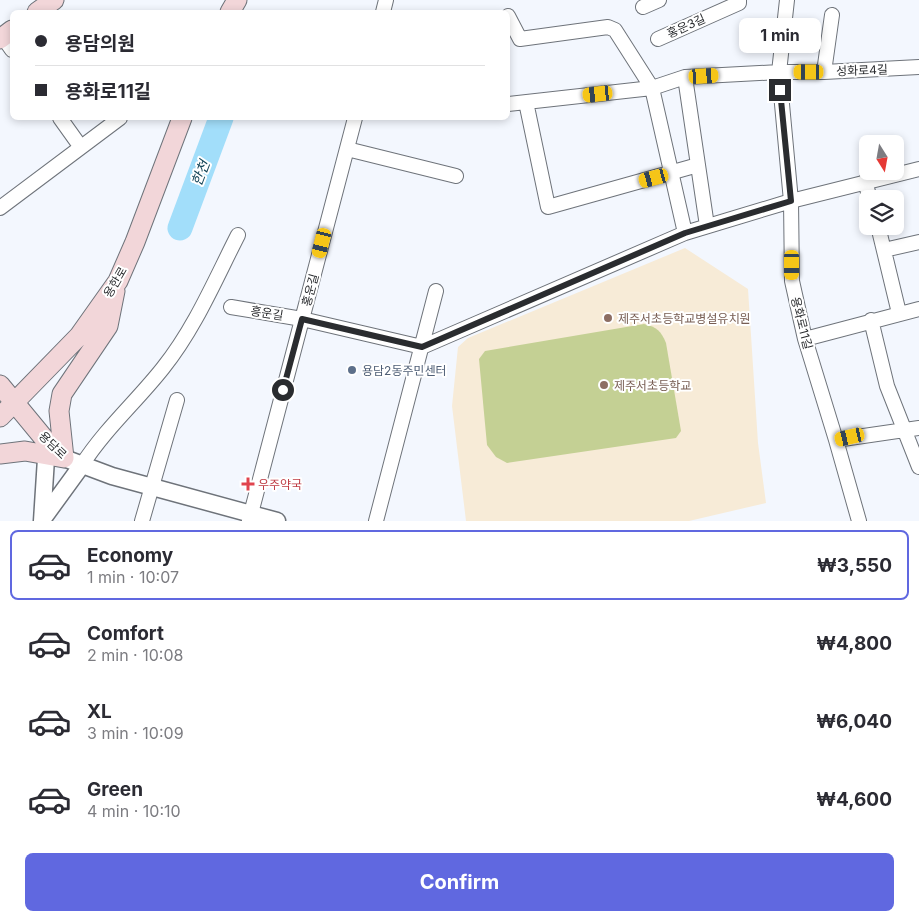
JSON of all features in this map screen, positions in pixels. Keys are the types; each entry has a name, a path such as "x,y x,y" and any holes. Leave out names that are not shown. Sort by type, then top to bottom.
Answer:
{"main road":[{"path":"40,10 54,0"},
{"name":"용한로","path":"0,416 78,336 117,282 135,242 181,120"},
{"path":"0,454 52,452 62,394 108,326 117,282"},
{"name":"용담로","path":"0,385 8,406 52,452"}],"street":[{"path":"643,7 659,0"},
{"name":"홍운3길","path":"658,39 739,3 739,0"},
{"name":"용화로11길","path":"787,0 778,72 791,201 792,281 805,339 836,440 858,521"},
{"path":"824,72 832,15"},
{"path":"510,20 520,39 608,27 615,30 652,88 685,233"},
{"name":"성화로4길","path":"510,104 652,88 685,77 919,67"},
{"path":"685,77 707,226"},
{"path":"526,102 548,207 672,174 698,165"},
{"path":"61,120 80,146"},
{"path":"0,208 80,146 117,120"},
{"name":"홍운길","path":"250,517 354,120"},
{"path":"347,149 456,176"},
{"path":"422,347 685,233 791,201 919,169"},
{"path":"865,181 868,190"},
{"path":"42,521 94,447 162,369 186,336 238,235"},
{"path":"880,235 899,313"},
{"path":"884,250 919,242"},
{"path":"376,521 436,291"},
{"name":"흥운길","path":"231,308 302,319 422,347"},
{"path":"805,339 919,309"},
{"path":"872,320 887,386 919,467"},
{"path":"142,521 177,400"},
{"path":"836,440 919,428"},
{"path":"42,521 52,452"},
{"name":"용담로","path":"52,452 112,476 152,486 250,517 277,521"}],"shaded area":[{"name":"제주서초등학교","path":"685,248 748,289 758,443 766,503 689,521 466,521 452,406 458,347 468,338"}],"green space":[{"path":"644,324 658,330 666,343 681,431 676,438 507,463 496,457 487,445 479,359 485,351"}],"waterway":[{"name":"한천","path":"180,228 220,120"}],"place":[{"name":"제주서초등학교병설유치원","path":"608,318"},
{"name":"용담2동주민센터","path":"352,370"},
{"name":"제주서초등학교","path":"604,385"},
{"name":"우주약국","path":"248,484"}],"route":[{"path":"283,390 302,319 422,347 685,233 791,201 780,90"}]}
